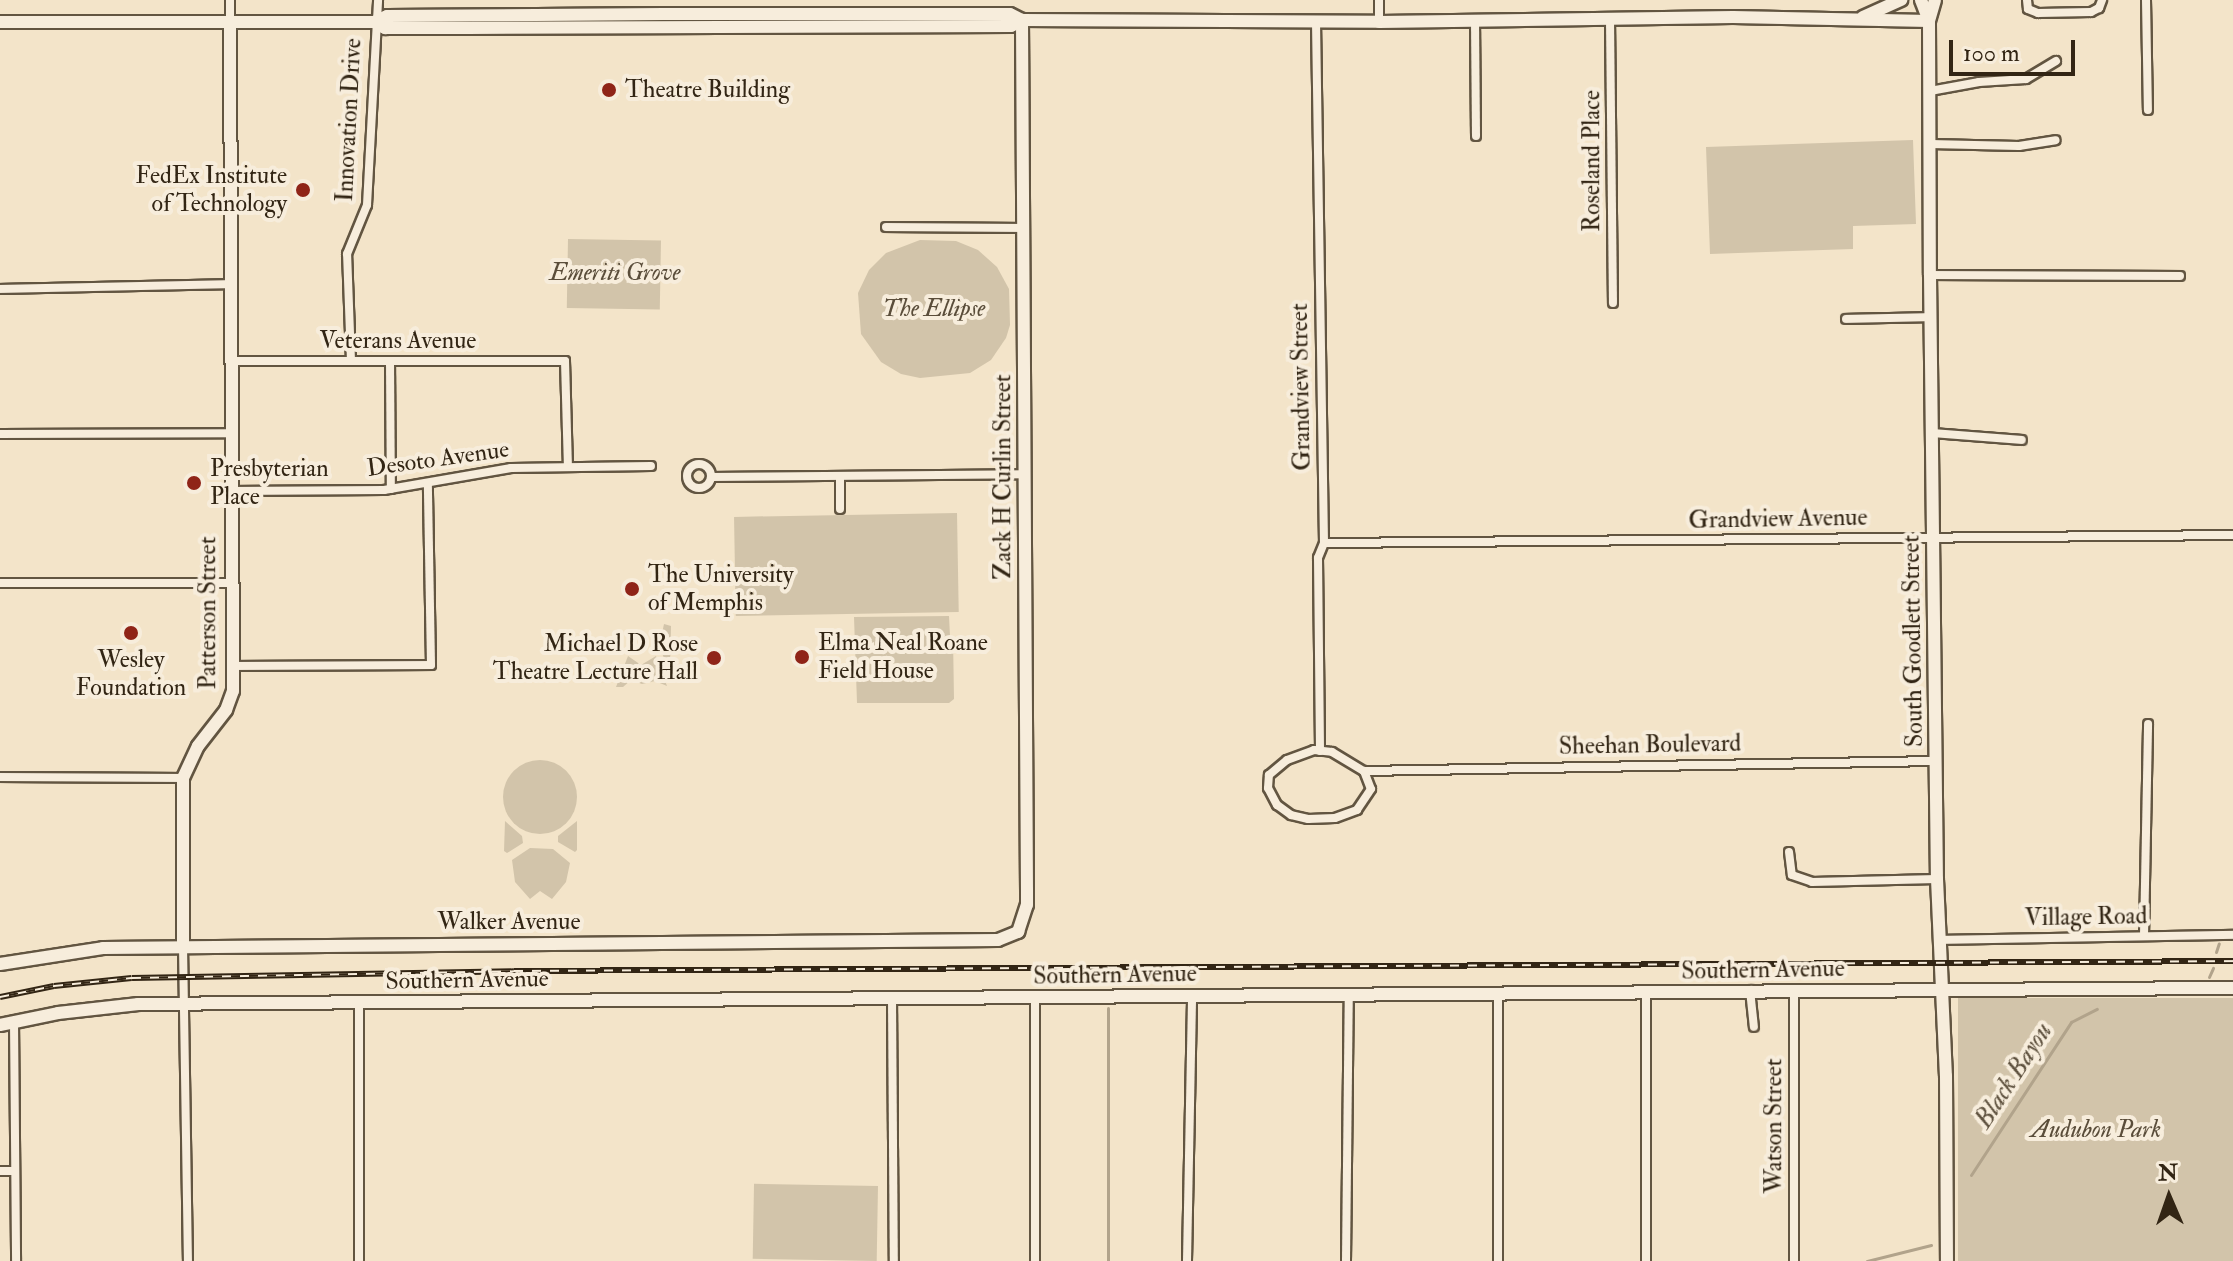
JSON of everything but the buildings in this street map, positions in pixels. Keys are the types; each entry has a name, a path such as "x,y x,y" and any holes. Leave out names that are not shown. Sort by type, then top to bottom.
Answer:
{"street":[{"name":"Patterson Street","path":"188,1261 183,778 198,746 226,710 233,691 230,0"},
{"name":"Innovation Drive","path":"351,361 347,254 367,205 374,22 378,0"},
{"path":"1379,0 1379,22"},
{"path":"1844,21 1876,13 1901,0"},
{"name":"South Goodlett Street","path":"1921,0 1929,21"},
{"name":"South Goodlett Street","path":"1935,0 1929,21 1930,275 1937,879 1939,991 1946,1076 1947,1261"},
{"path":"2027,0 2028,9 2038,13 2091,12 2099,8 2102,0"},
{"path":"2146,0 2148,110"},
{"name":"Roseland Place","path":"1610,19 1613,303"},
{"path":"0,22 374,22 385,28 468,28 1011,26 1022,20 1929,21"},
{"name":"Zack H Curlin Street","path":"1018,932 1027,905 1022,20"},
{"path":"1475,21 1476,136"},
{"name":"Grandview Street","path":"1316,22 1324,543 1318,558 1320,751"},
{"path":"1930,91 1979,82 2026,79 2056,61"},
{"path":"1930,144 2019,146 2056,140"},
{"path":"886,227 1023,228"},
{"path":"1930,275 2180,276"},
{"path":"0,289 232,284"},
{"path":"1846,319 1932,317"},
{"name":"Veterans Avenue","path":"231,361 565,361 568,467"},
{"path":"390,361 391,489"},
{"path":"0,434 230,433"},
{"path":"1933,433 2022,440"},
{"name":"Desoto Avenue","path":"230,491 391,489 428,485 511,468 651,466"},
{"path":"711,477 1025,474"},
{"path":"840,476 840,509"},
{"path":"233,666 431,665 428,485"},
{"name":"Grandview Avenue","path":"1324,543 2233,535"},
{"path":"0,583 231,583"},
{"path":"2144,936 2148,724"},
{"path":"1320,751 1314,750 1287,760 1269,775 1272,798 1291,815 1324,819 1357,810 1371,789 1364,771"},
{"name":"Sheehan Boulevard","path":"1320,751 1332,752 1364,771 1937,761"},
{"path":"0,777 183,778"},
{"path":"1789,852 1792,875 1812,882 1937,879"},
{"name":"Walker Avenue","path":"0,964 103,948 998,940 1018,932"},
{"name":"Village Road","path":"1939,940 2233,935"},
{"name":"Southern Avenue","path":"0,1025 96,1008 183,1003 2233,988"},
{"path":"1750,990 1754,1027"},
{"name":"Watson Street","path":"1794,990 1794,1261"},
{"path":"1498,994 1498,1261"},
{"path":"1646,994 1646,1261"},
{"path":"1346,1261 1349,995"},
{"path":"1187,1261 1192,996"},
{"path":"1035,999 1035,1261"},
{"path":"892,1000 894,1261"},
{"path":"359,1004 359,1261"},
{"path":"14,1022 16,1261"},
{"path":"0,1171 15,1171"}],"green space":[{"path":"1913,140 1916,224 1853,226 1853,249 1710,254 1706,147"},
{"name":"Emeriti Grove","path":"568,239 661,241 660,310 567,308"},
{"name":"The Ellipse","path":"920,240 956,241 978,250 997,267 1009,289 1010,325 1006,338 991,360 970,373 920,378 901,374 881,362 861,334 858,293 869,270 886,253"},
{"path":"957,513 959,612 736,616 734,517"},
{"path":"949,616 950,636 953,637 954,699 949,703 857,703 854,617"},
{"path":"664,624 671,626 670,671 659,647"},
{"path":"628,656 641,665 656,656 667,686 655,681 642,684 631,680 623,687 616,687"},
{"path":"540,760 561,766 571,776 577,797 571,818 561,828 540,834 519,828 509,818 503,797 509,776 519,766"},
{"path":"505,821 522,836 523,843 507,853 504,851"},
{"path":"577,821 575,852 558,842 558,836"},
{"path":"530,848 553,849 570,863 566,882 552,899 540,891 530,899 515,882 512,860"},
{"name":"Audubon Park","path":"1958,998 2233,998 2233,1261 1958,1261"},
{"path":"754,1184 878,1186 877,1261 753,1259"}],"waterway":[{"name":"Black Bayou","path":"2216,952 2219,943"},
{"name":"Black Bayou","path":"2209,977 2213,968"},
{"path":"1108,1008 1108,1261"},
{"name":"Black Bayou","path":"1971,1175 2071,1022 2097,1009"},
{"name":"Black Bayou","path":"1867,1261 1931,1245"}],"railway":[{"path":"0,997 54,986 132,978 514,971 2233,961"}],"place":[{"name":"Theatre Building","path":"609,90"},
{"name":"FedEx Institute of Technology","path":"303,190"},
{"name":"Presbyterian Place","path":"194,483"},
{"name":"The University of Memphis","path":"632,589"},
{"name":"Wesley Foundation","path":"131,633"},
{"name":"Elma Neal Roane Field House","path":"802,657"},
{"name":"Michael D Rose Theatre Lecture Hall","path":"714,658"}]}
